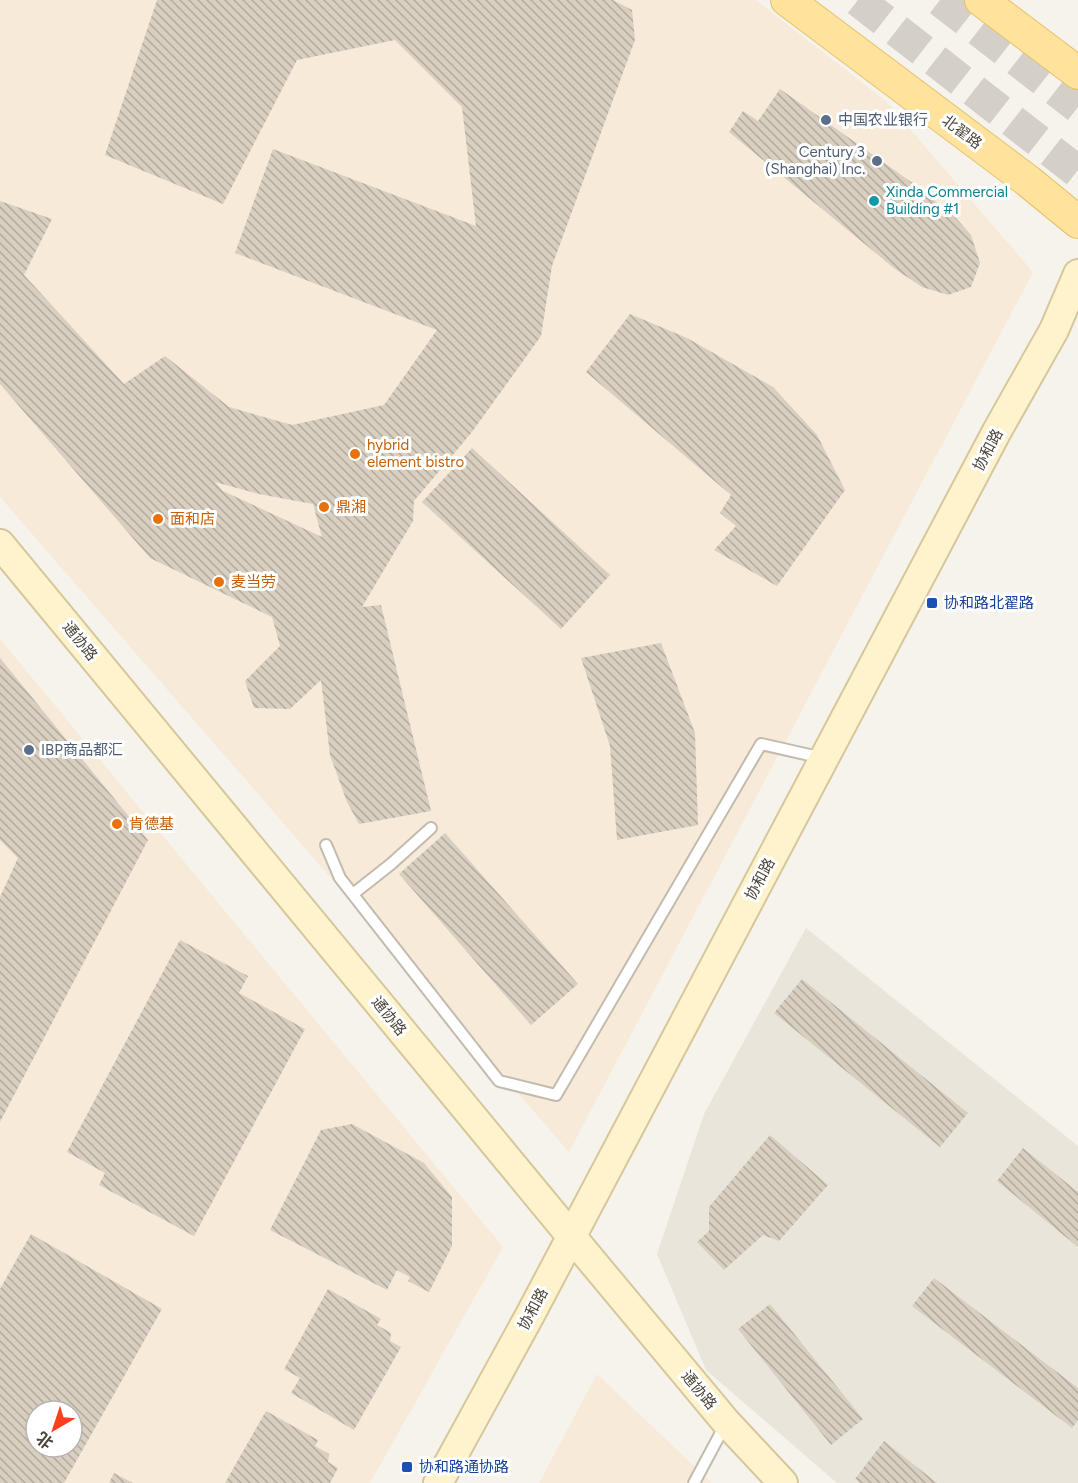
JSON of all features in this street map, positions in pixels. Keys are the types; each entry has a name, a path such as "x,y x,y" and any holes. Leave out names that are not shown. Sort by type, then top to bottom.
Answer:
{"main road":[{"name":"北翟路","path":"787,0 1019,174 1078,222"},
{"path":"981,0 1078,73"},
{"name":"协和路","path":"438,1483 997,431 1054,330 1078,274"},
{"name":"通协路","path":"0,544 726,1422 783,1483"}],"lane":[{"path":"326,845 340,878 499,1081 556,1095 761,744 824,759"},
{"path":"352,894 391,864 431,828"},
{"path":"694,1483 726,1422"}],"shaded area":[{"path":"0,0 756,0 887,102 1033,272 569,1152 0,497"},
{"path":"0,639 503,1247 370,1483 0,1483"},
{"path":"806,928 1078,1146 1078,1483 837,1483 706,1370 657,1254 704,1114"},
{"path":"597,1374 712,1483 539,1483"}],"building":[{"path":"157,0 613,0 632,10 635,40 552,266 541,336 472,432 414,501 413,521 362,607 381,605 431,811 359,824 347,802 330,755 321,680 290,709 254,708 245,681 280,646 272,617 150,558 0,384 0,201 52,219 24,275 124,384 165,356 229,407 292,425 384,405 437,330 235,253 273,149 476,226 462,107 395,40 297,60 223,204 105,155","holes":["215,482 259,494 313,504 322,537 223,491"]},
{"name":"Xinda Commercial Building #1","path":"780,89 914,184 956,218 971,235 980,263 971,287 948,295 922,287 895,269 729,132 743,111 758,121"},
{"path":"630,314 687,338 773,387 817,435 845,490 777,586 714,550 736,526 720,513 731,495 586,372"},
{"path":"472,448 610,575 561,629 422,502"},
{"path":"661,643 695,733 698,825 617,840 610,746 581,658"},
{"path":"0,658 148,840 0,1122 0,897 18,858 0,840"},
{"path":"445,833 578,984 531,1025 399,874"},
{"path":"180,940 248,976 239,993 305,1029 194,1236 99,1185 105,1173 67,1152"},
{"path":"802,979 968,1113 940,1147 774,1013"},
{"path":"352,1124 424,1163 452,1197 452,1246 429,1292 408,1281 410,1277 397,1270 387,1290 270,1230 321,1130"},
{"path":"770,1135 828,1185 779,1241 763,1235 724,1270 697,1242 709,1231 709,1207"},
{"path":"1023,1148 1078,1192 1078,1247 997,1181"},
{"path":"31,1234 162,1309 84,1447 84,1399 24,1399 24,1459 78,1459 64,1483 0,1483 0,1289"},
{"path":"934,1278 1078,1388 1078,1420 1072,1428 912,1306"},
{"path":"328,1289 381,1319 377,1325 391,1333 390,1341 401,1347 354,1430 291,1393 300,1378 284,1369"},
{"path":"770,1304 863,1419 831,1445 738,1329"},
{"path":"266,1411 318,1440 315,1446 329,1454 328,1462 338,1468 330,1483 225,1483"},
{"path":"884,1441 937,1483 860,1483 855,1479"},
{"path":"114,1473 133,1483 109,1483"}],"tunnel":[{"path":"858,0 1078,172"},
{"path":"940,0 1078,107"}],"place":[{"name":"中国农业银行","path":"826,120"},
{"name":"Century 3 (Shanghai) Inc.","path":"877,161"},
{"name":"Xinda Commercial Building #1","path":"874,201"},
{"name":"hybrid element bistro","path":"355,454"},
{"name":"鼎湘","path":"324,507"},
{"name":"面和店","path":"158,519"},
{"name":"麦当劳","path":"219,582"},
{"name":"协和路北翟路","path":"932,603"},
{"name":"IBP商品都汇","path":"29,750"},
{"name":"肯德基","path":"117,824"},
{"name":"协和路通协路","path":"407,1467"}]}
